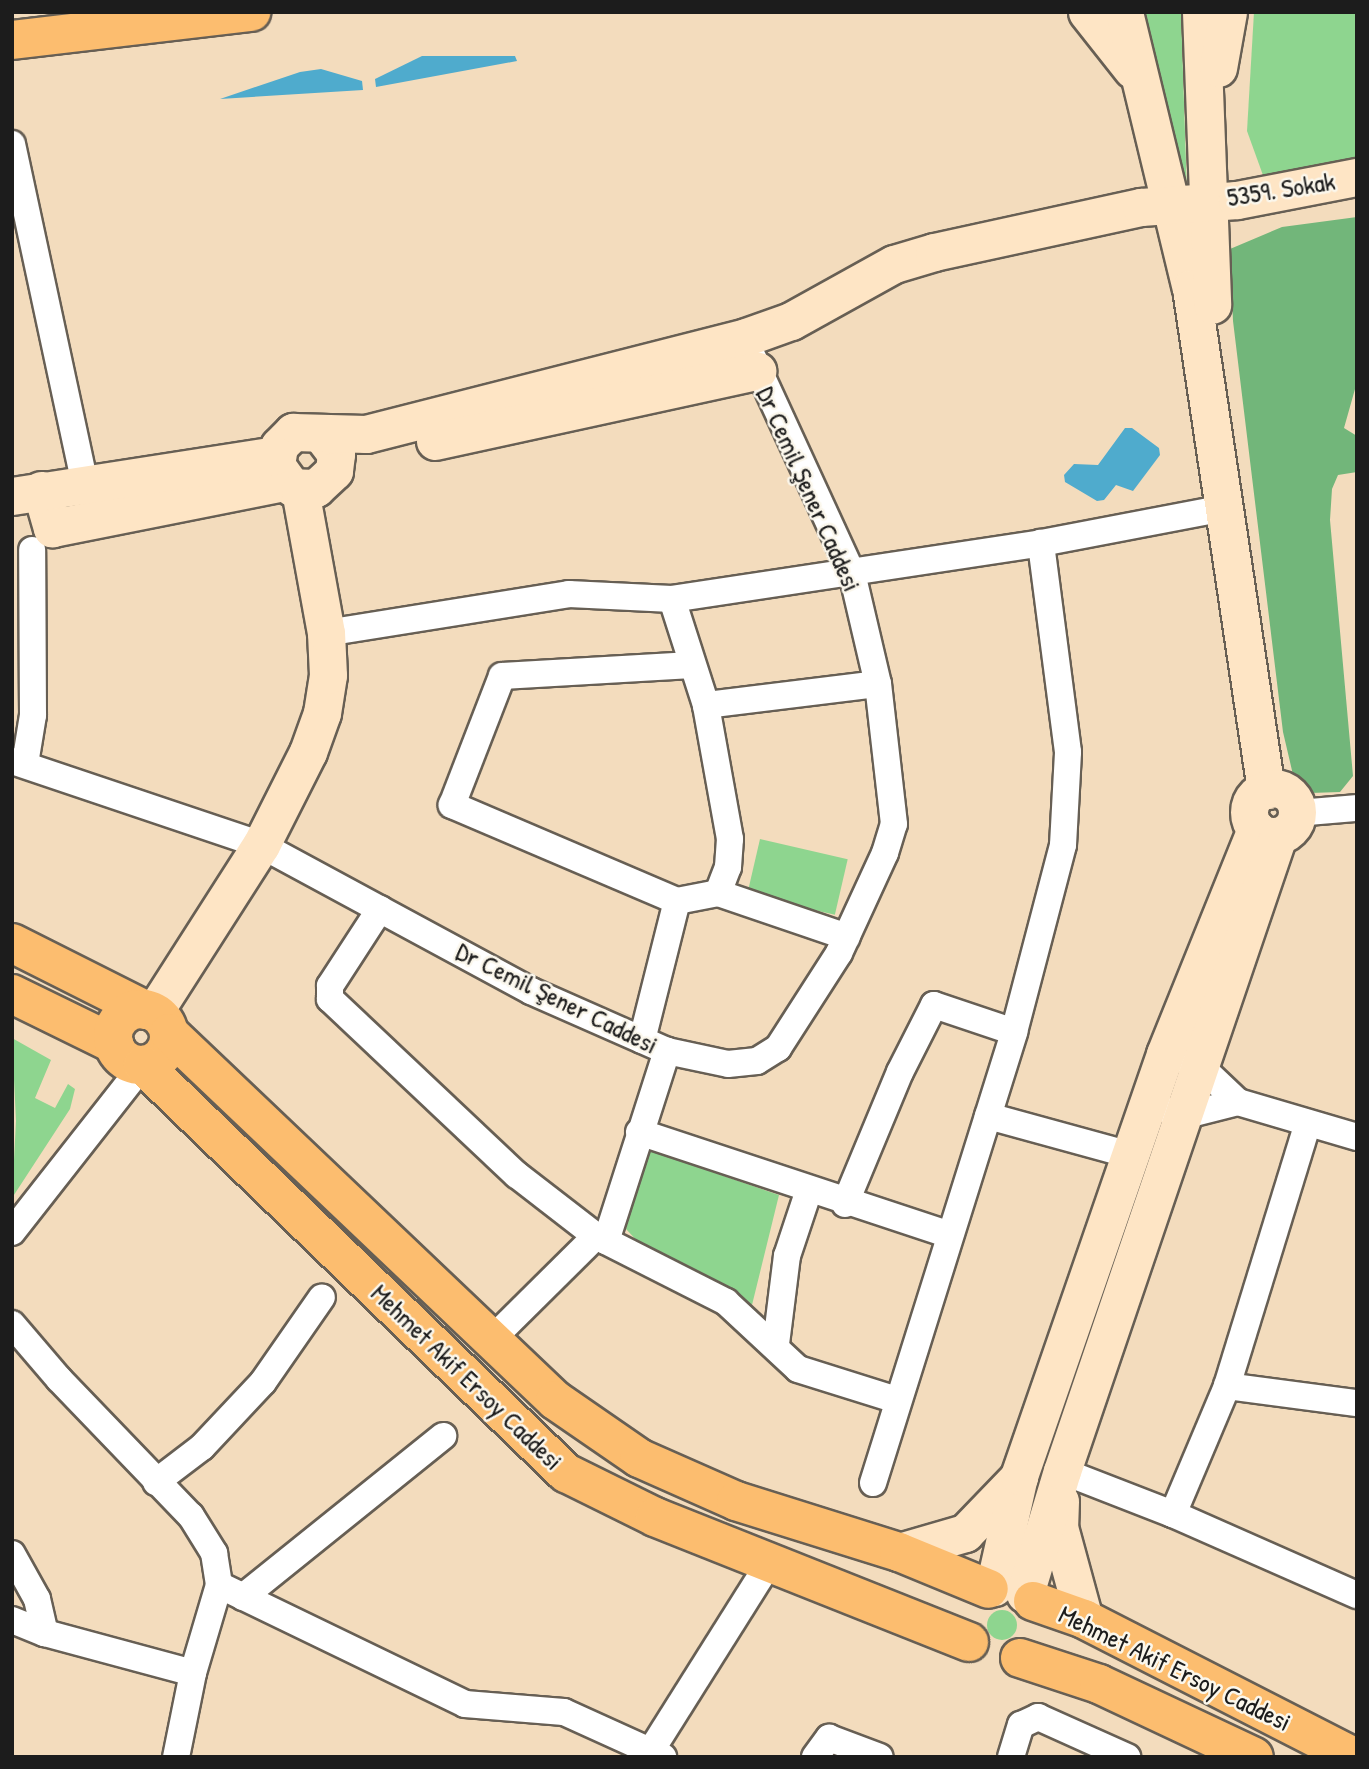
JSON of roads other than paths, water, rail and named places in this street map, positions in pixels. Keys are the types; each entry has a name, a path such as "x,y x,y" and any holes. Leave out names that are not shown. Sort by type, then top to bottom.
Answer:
{"main road":[{"path":"12,42 251,12"},
{"name":"Mehmet Akif Ersoy Caddesi","path":"12,943 156,1018 494,1337 555,1400 639,1458 736,1501 899,1552 1084,1619 1354,1757"},
{"name":"Mehmet Akif Ersoy Caddesi","path":"12,995 125,1054 566,1473 655,1517 771,1560 970,1642"},
{"path":"121,1018 156,1018 160,1058 125,1054 121,1018"},
{"path":"1010,1593 1040,1633 1020,1658 986,1658 970,1642 967,1611 1010,1593"},
{"name":"Mehmet Akif Ersoy Caddesi","path":"1020,1658 1099,1684 1254,1757"}],"street":[{"path":"1087,12 1141,81"},
{"path":"1010,1593 1062,1471 1183,1116 1276,812 1210,286 1196,225 1169,204 1124,12"},
{"path":"1201,12 1206,134"},
{"path":"1010,1593 1019,1476 1165,1055 1276,812 1224,508 1191,288 1206,134 1228,12"},
{"path":"12,144 85,485"},
{"name":"5359. Sokak","path":"1196,225 1237,200 1357,177"},
{"path":"1196,225 1357,195"},
{"path":"321,433 336,454 305,484 85,485 27,493 52,527 305,484 352,460 752,354 791,321 894,264 1169,204"},
{"path":"156,1018 261,845 308,752 322,713 328,675 326,633 305,484 293,432 366,434 752,354"},
{"name":"Dr Cemil Şener Caddesi","path":"19,762 261,845 531,990 667,1051 728,1064 757,1060 778,1048 847,937 894,824 878,684 852,573 752,354"},
{"path":"326,633 569,594 672,599 1041,543 1224,508"},
{"path":"873,1483 948,1234 1014,1032 1063,845 1068,752 1041,543"},
{"path":"19,762 33,715 32,550"},
{"path":"672,599 706,705 730,839 728,867 718,893"},
{"path":"692,665 502,676 452,805 677,901 718,893 847,937"},
{"path":"706,705 878,684"},
{"path":"1276,812 1357,808"},
{"path":"642,1040 677,901"},
{"path":"380,909 330,986 330,999 517,1175 601,1239 726,1302 776,1344 798,1369 897,1401"},
{"path":"845,1204 900,1072 934,1005 1014,1032"},
{"path":"494,1337 601,1239 667,1051"},
{"path":"12,1232 108,1107 125,1054"},
{"path":"1165,1055 1200,1066 1238,1102 1357,1137"},
{"path":"1148,1104 1183,1116 1238,1102"},
{"path":"988,1116 1131,1155"},
{"path":"1173,1514 1227,1386 1308,1123"},
{"path":"639,1132 809,1189 845,1204 948,1234"},
{"path":"776,1344 787,1255 809,1189"},
{"path":"156,1482 202,1447 263,1382 322,1297"},
{"path":"12,1324 197,1525 214,1553 219,1585 193,1673 176,1757"},
{"path":"1227,1386 1350,1399 1357,1403"},
{"path":"243,1597 443,1436"},
{"path":"1062,1471 1173,1514 1357,1595"},
{"path":"1062,1471 1059,1527 1084,1619"},
{"path":"899,1552 965,1533 1019,1476"},
{"path":"12,1554 37,1599 45,1633"},
{"path":"219,1585 465,1704 564,1712 654,1754 771,1560"},
{"path":"12,1620 45,1633 193,1673"},
{"path":"1011,1757 1021,1725 1038,1717 1127,1757"},
{"path":"815,1757 830,1738 880,1757"}],"water":[{"path":"422,56 515,56 517,61 376,87 375,79"},
{"path":"321,69 362,81 363,90 220,99 300,72"},
{"path":"1125,428 1132,428 1159,448 1160,455 1133,491 1116,485 1104,500 1097,501 1065,482 1064,475 1074,464 1098,465"}]}
